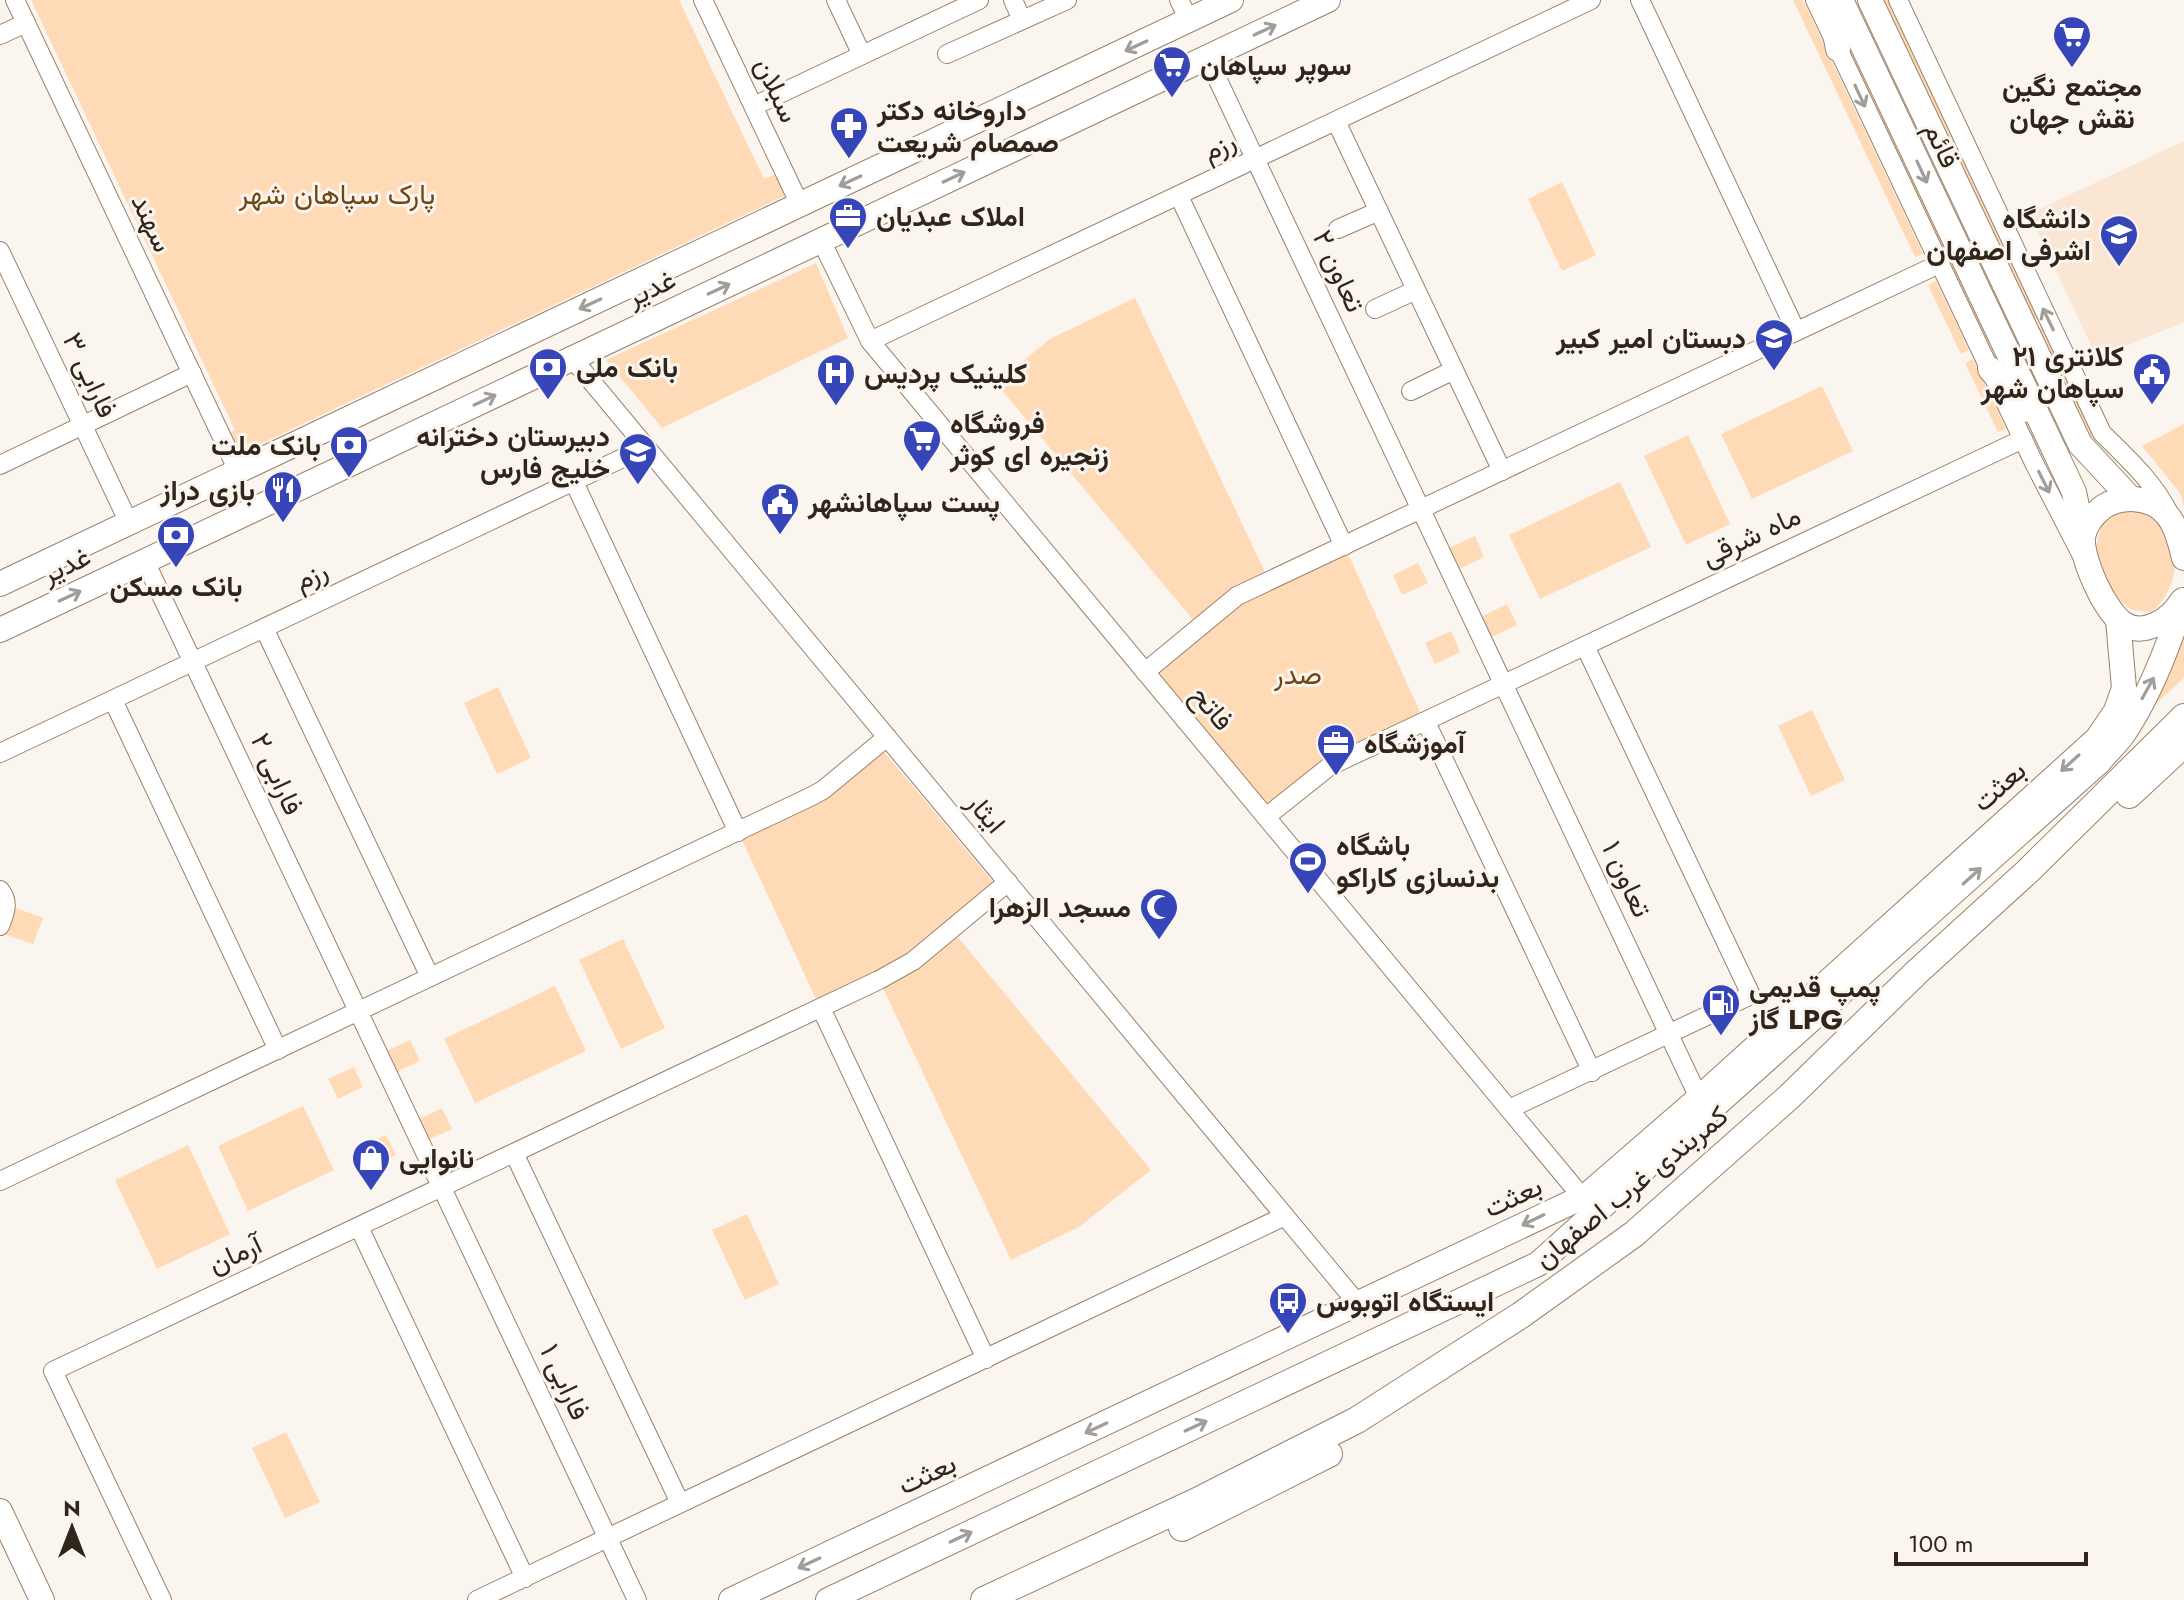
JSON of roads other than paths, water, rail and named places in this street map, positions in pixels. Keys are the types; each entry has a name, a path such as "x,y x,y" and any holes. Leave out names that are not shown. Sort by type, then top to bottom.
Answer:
{"highway":[{"path":"2108,791 2184,700"},
{"name":"کمربندی غرب اصفهان","path":"984,1600 1195,1502 1357,1420 1534,1306 1634,1234 1790,1096 1917,972 2028,871 2184,717"},
{"name":"کمربندی غرب اصفهان","path":"1026,1600 1230,1506 1351,1443 1496,1351 1630,1257 1820,1088 1919,991 2184,744"}],"main road":[{"name":"غدیر","path":"0,584 800,205 1184,10 1231,0"},
{"name":"غدیر","path":"0,630 1328,0"},
{"path":"1829,0 1838,49"},
{"name":"قائم","path":"1841,0 2034,436 2074,492 2085,558 2097,586 2118,620"},
{"name":"قائم","path":"1870,0 2080,444 2131,499"},
{"path":"1990,369 2034,436"},
{"path":"380,403 371,412 371,431 379,440 398,441"},
{"path":"320,432 339,432 348,442 350,454 338,469"},
{"path":"2083,535 2100,509 2120,500 2152,503 2162,509 2175,526 2184,558"},
{"path":"2118,620 2130,627 2150,626 2169,617 2183,598"},
{"name":"بعثت","path":"828,1600 1538,1264 2099,762 2124,732 2158,671 2183,598"},
{"name":"بعثت","path":"731,1600 1587,1195 2097,739 2116,711 2124,688 2118,620"},
{"path":"0,1511 42,1600"},
{"path":"905,1518 893,1533 895,1546 910,1557 923,1555"},
{"path":"848,1545 866,1545 875,1554 878,1565 866,1583"}],"street":[{"name":"سهند","path":"15,0 238,471"},
{"name":"سبلان","path":"703,0 800,205"},
{"path":"836,0 862,55"},
{"path":"754,106 979,0"},
{"path":"1013,0 1022,20"},
{"path":"947,54 1067,0"},
{"name":"رزم","path":"870,341 1591,0"},
{"path":"1640,0 1796,331"},
{"path":"1815,0 1990,369"},
{"path":"1898,0 2102,433 2160,495 2175,526"},
{"path":"0,35 26,23"},
{"name":"تعاون ۲","path":"1207,57 1503,684"},
{"path":"1336,121 1502,471"},
{"path":"1179,196 1344,546"},
{"path":"1338,229 1379,211"},
{"name":"فاتح","path":"821,240 870,341 1582,1197"},
{"name":"فارابی ۳","path":"0,251 129,523"},
{"path":"1145,672 1237,596 1939,264"},
{"path":"1375,309 1416,290"},
{"name":"ایثار","path":"572,358 1358,1304"},
{"path":"1411,391 1454,370"},
{"path":"1,463 192,373"},
{"path":"2034,436 2097,586"},
{"name":"ماه شرقی","path":"1266,817 1330,766 2034,436"},
{"name":"رزم","path":"0,753 646,447"},
{"path":"574,482 738,832"},
{"name":"فارابی ۲","path":"145,561 441,1187"},
{"path":"264,628 430,977"},
{"path":"1509,1109 1751,995 1585,646"},
{"name":"تعاون ۱","path":"1503,684 1699,1098"},
{"path":"113,700 278,1050"},
{"path":"1426,722 1592,1072"},
{"path":"0,1181 823,790 887,737"},
{"name":"آرمان","path":"162,1600 53,1371 879,980 913,961 1008,882"},
{"path":"0,926 7,905 1,890"},
{"path":"821,1008 986,1359"},
{"path":"514,1153 680,1503"},
{"name":"فارابی ۱","path":"441,1187 637,1600"},
{"path":"477,1600 1285,1216"},
{"path":"359,1227 525,1578"}],"place":[{"name":"مجتمع نگین نقش جهان","path":"2072,69"},
{"name":"سوپر سپاهان","path":"1172,99"},
{"name":"داروخانه دکتر صمصام شریعت","path":"849,160"},
{"name":"املاک عبدیان","path":"848,250"},
{"name":"دانشگاه اشرفی اصفهان","path":"2119,268"},
{"name":"دبستان امیر کبیر","path":"1774,372"},
{"name":"بانک ملی","path":"548,401"},
{"name":"کلانتری ۲۱ سپاهان شهر","path":"2152,406"},
{"name":"کلینیک پردیس","path":"836,407"},
{"name":"فروشگاه زنجیره ای کوثر","path":"922,473"},
{"name":"بانک ملت","path":"349,479"},
{"name":"دبیرستان دخترانه خلیج فارس","path":"638,486"},
{"name":"بازی دراز","path":"283,524"},
{"name":"پست سپاهانشهر","path":"780,536"},
{"name":"بانک مسکن","path":"176,569"},
{"name":"آموزشگاه","path":"1336,777"},
{"name":"باشگاه بدنسازی کاراکو","path":"1308,895"},
{"name":"مسجد الزهرا","path":"1159,941"},
{"name":"پمپ قدیمی گاز LPG","path":"1721,1037"},
{"name":"نانوایی","path":"371,1192"},
{"name":"ایستگاه اتوبوس","path":"1288,1335"}],"park label":[{"name":"پارک سپاهان شهر","path":"337,194"},
{"name":"صدر","path":"1298,674"}]}
